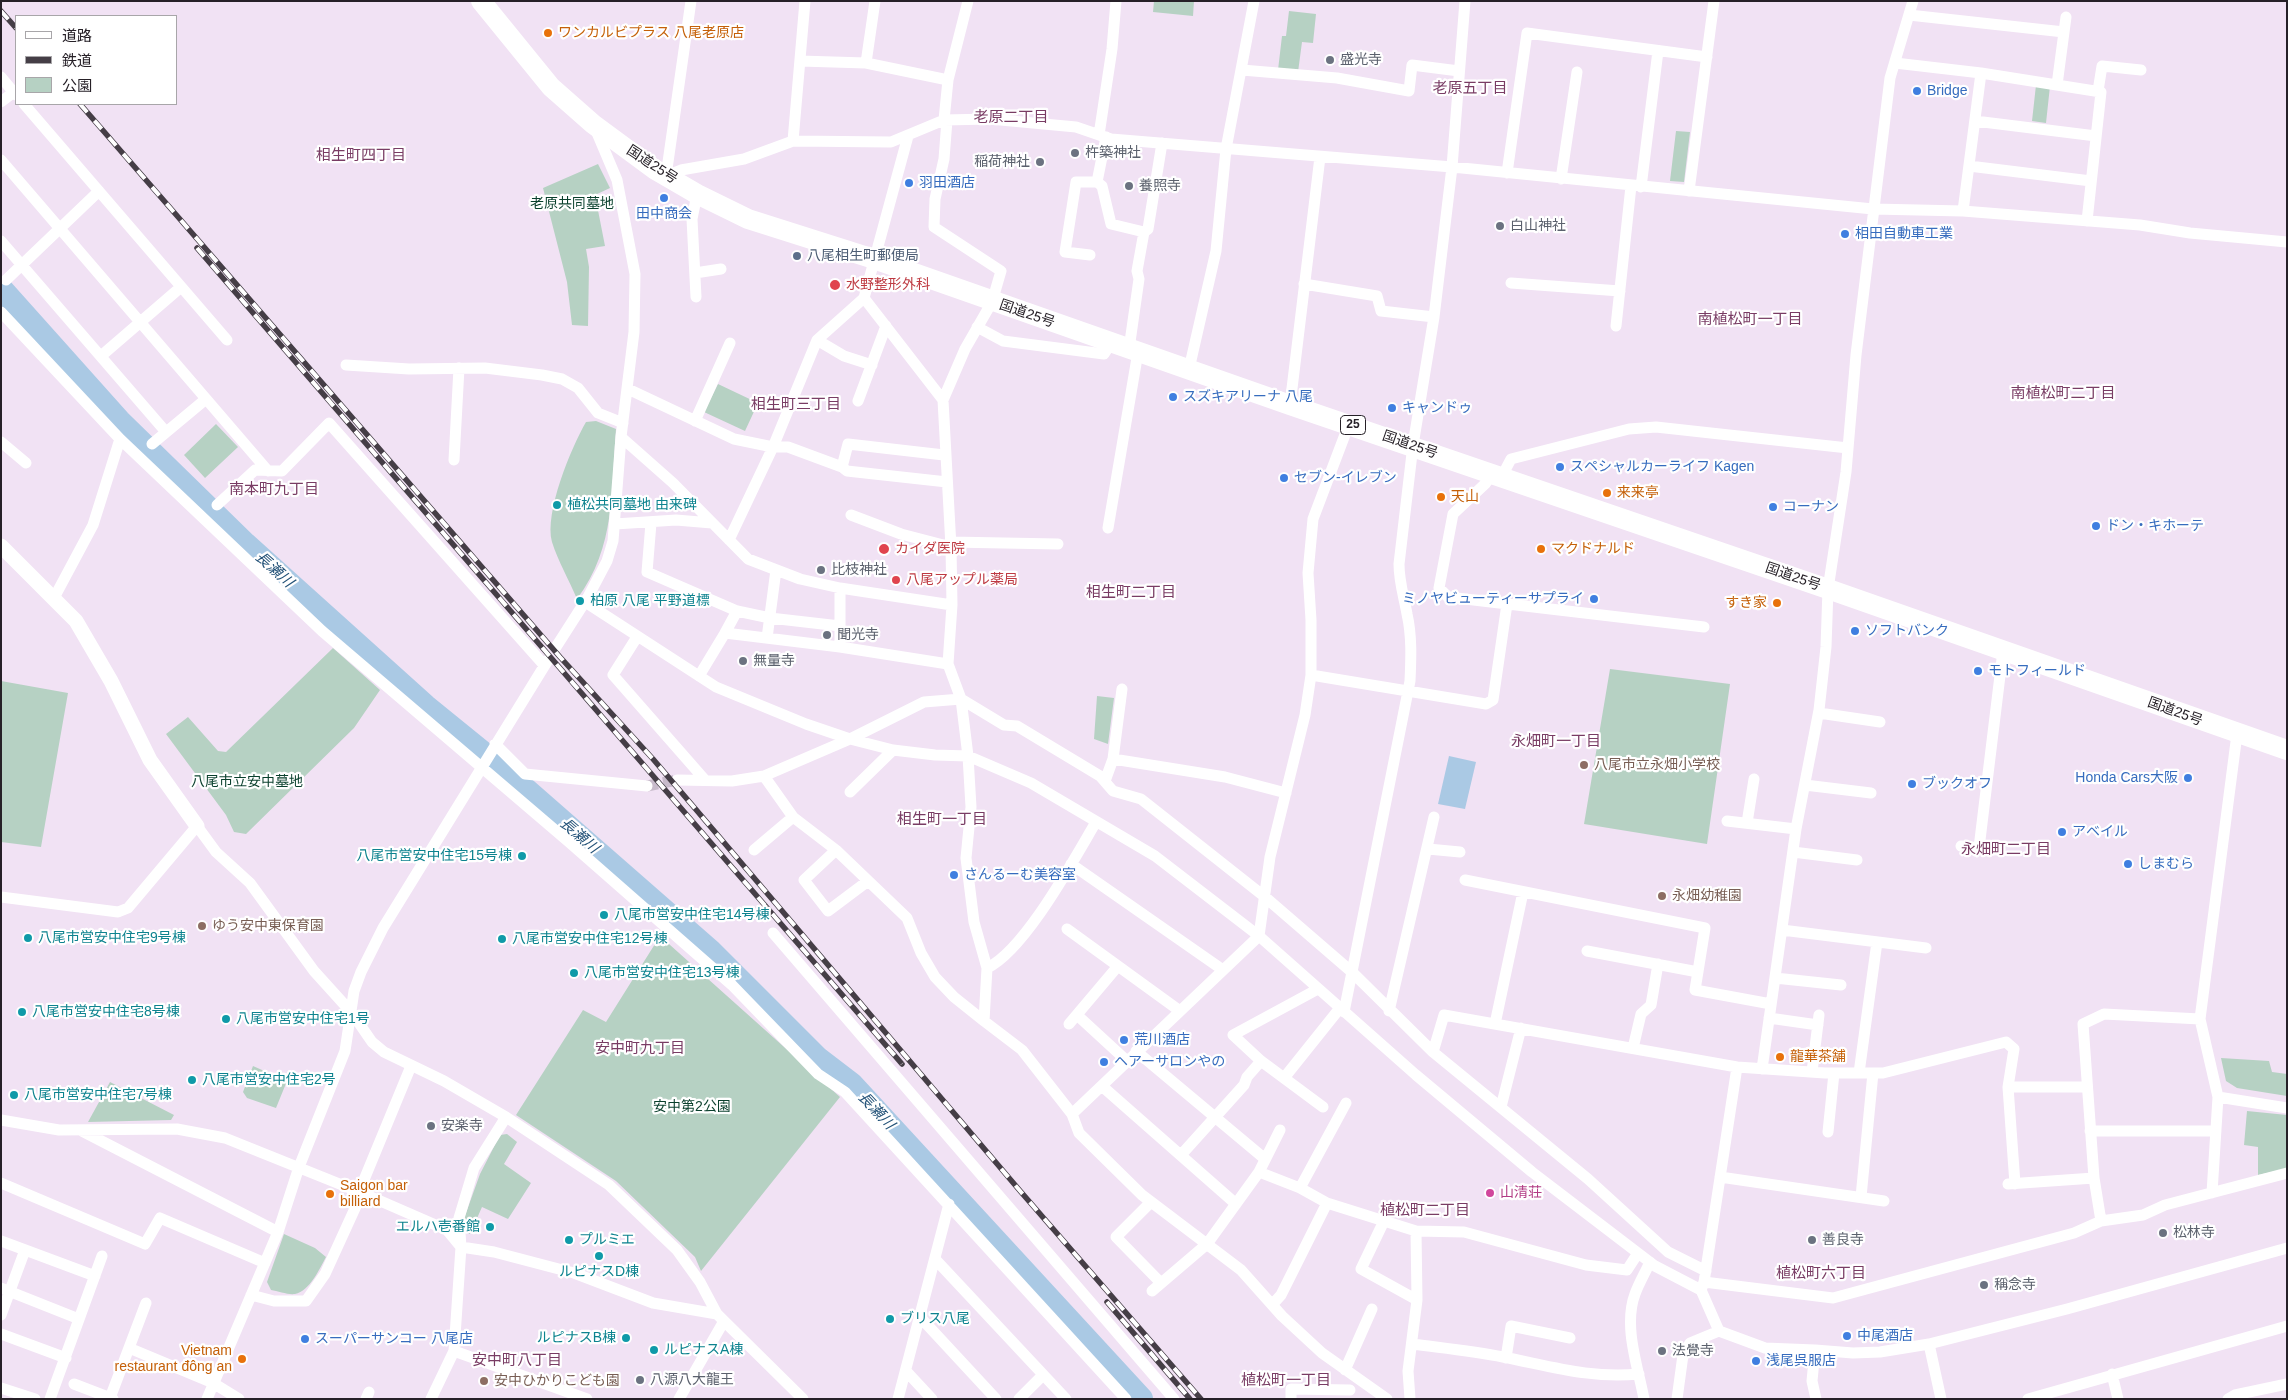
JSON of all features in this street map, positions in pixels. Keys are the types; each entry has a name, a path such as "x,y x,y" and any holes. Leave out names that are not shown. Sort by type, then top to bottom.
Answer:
{"highway":[{"name":"国道25号","path":"481,1 551,87 593,124 666,176 697,194 748,219 874,259 992,302 1290,405 1413,445 1496,476 1828,589 2287,750"}],"street":[{"path":"691,1 666,176 681,170 744,159 793,141 891,142 945,120 990,119 1076,127 1102,136 1162,143 1452,167 1873,209 1963,211 2087,221 2287,242"},
{"path":"793,141 805,1"},
{"path":"866,63 875,1"},
{"path":"968,1 948,80 944,159 935,199 934,227 1001,272 992,302 965,349 943,400 952,606 948,664 961,699 968,756 971,807 966,858 974,922 987,968 984,1021"},
{"path":"1097,182 1116,1"},
{"path":"1189,370 1216,251 1226,149 1254,1"},
{"path":"1284,1078 1342,1010 1353,973 1408,692 1411,657 1408,616 1399,581 1399,564 1413,445 1434,317 1452,167 1465,1"},
{"path":"1689,191 1714,1"},
{"path":"1762,1069 1796,829 1819,713 1826,647 1828,589 1848,448 1856,354 1890,78 1913,1"},
{"path":"1909,15 2064,32"},
{"path":"2057,85 2066,17"},
{"path":"1507,173 1527,33 1707,57"},
{"path":"1616,326 1658,50"},
{"path":"800,61 866,63 948,80"},
{"path":"1895,63 1981,73 2101,92 2087,221"},
{"path":"1242,70 1337,78 1409,91 1412,65 1459,71"},
{"path":"2098,92 2102,66 2141,70"},
{"path":"1561,179 1577,72"},
{"path":"1963,211 1981,73"},
{"path":"1,77 15,93 1,102"},
{"path":"25,105 227,340"},
{"path":"1975,121 2096,136"},
{"path":"556,647 585,602 607,561 613,541 621,437 634,332 635,274 617,180 593,124"},
{"path":"729,540 773,447 817,340 864,298 908,136"},
{"path":"1108,528 1126,348 1144,232 1148,229 1162,143"},
{"path":"1290,405 1320,157"},
{"path":"1,160 268,471"},
{"path":"1969,166 2091,181"},
{"path":"1090,255 1065,252 1076,182 1097,182 1102,186 1110,224 1144,232"},
{"path":"6,280 99,191"},
{"path":"696,297 692,219 697,194"},
{"path":"1,241 166,432"},
{"path":"695,273 721,269"},
{"path":"1511,283 1620,291"},
{"path":"1304,284 1377,296 1381,311 1434,317"},
{"path":"100,356 181,287"},
{"path":"864,298 943,400"},
{"path":"1,312 120,439 322,631 481,766 732,985 818,1074 845,1092 1126,1399"},
{"path":"858,401 886,326"},
{"path":"978,327 1003,341 1104,354 1126,348"},
{"path":"817,340 844,356 872,365"},
{"path":"695,421 730,343"},
{"path":"346,365 409,369 485,368 562,379 578,388 598,413 624,423"},
{"path":"454,460 459,368"},
{"path":"628,389 734,439 773,447 788,447 842,467 847,471 948,482"},
{"path":"152,444 206,399"},
{"path":"206,1399 278,1232 299,1167 345,1051 354,991 361,972 383,928 546,662 329,423 282,472 254,470 217,505"},
{"path":"1072,1114 1103,1087 1136,1051 1259,936 1270,857 1305,715 1311,674 1311,620 1308,573 1313,519 1350,424"},
{"path":"1704,627 1448,597 1439,588 1453,514 1511,460 1629,429 1657,428 1848,448"},
{"path":"621,437 673,483 748,559 800,579 840,588 952,606"},
{"path":"54,598 93,526 120,439"},
{"path":"1,442 26,463"},
{"path":"842,467 848,444 944,455"},
{"path":"851,515 901,534 950,544 1058,544"},
{"path":"614,524 676,520 712,523"},
{"path":"651,522 647,572 737,611 770,618 840,626"},
{"path":"1,546 76,621 88,640 150,760 216,852 250,883 314,971 352,1013 372,1042 384,1052 444,1081 506,1117 609,1185 677,1250 700,1282 720,1318 803,1399"},
{"path":"767,638 776,570"},
{"path":"840,588 840,647"},
{"path":"585,602 716,687 806,724 850,739 892,750 936,755 968,756 1031,783 1155,856 1259,936 1416,1075 1532,1172 1650,1262 1704,1281 1833,1298 2074,1233 2101,1221 2144,1215 2165,1205 2287,1173"},
{"path":"1311,674 1486,704 1493,700 1506,604"},
{"path":"699,676 737,611"},
{"path":"725,633 840,647 948,664"},
{"path":"637,637 614,675 705,780"},
{"path":"1979,848 2004,651"},
{"path":"1105,781 1113,759 1122,689"},
{"path":"677,780 732,782 764,776 850,739 924,702 949,698 961,699 1004,725 1017,726 1100,776 1113,791 1141,798 1265,897 1353,973 1433,1052 1588,1179 1668,1252 1704,1281"},
{"path":"1819,713 1880,722"},
{"path":"2212,1193 2218,1096 2200,1019 2238,734"},
{"path":"492,748 525,774 647,786"},
{"path":"850,792 892,750"},
{"path":"1113,759 1225,777 1286,793"},
{"path":"764,776 793,817 836,850 907,918 921,953 935,977 954,998 1022,1050 1072,1114 1079,1133 1151,1202 1241,1270 1282,1316 1345,1370 1387,1399"},
{"path":"1747,823 1754,779"},
{"path":"1805,785 1870,794"},
{"path":"754,850 793,817"},
{"path":"1390,1011 1434,817"},
{"path":"1727,821 1796,829"},
{"path":"987,968 1000,962 1040,913 1096,822"},
{"path":"1,897 118,912 128,908 197,826"},
{"path":"1961,846 1998,850"},
{"path":"1428,849 1460,852"},
{"path":"836,850 804,880 828,911 868,881"},
{"path":"1793,852 1856,860"},
{"path":"1071,864 1223,970"},
{"path":"1465,880 1705,928 1695,990 1771,1004"},
{"path":"1495,1024 1523,892"},
{"path":"1068,929 1180,1011"},
{"path":"1782,930 1926,948"},
{"path":"772,933 1168,1397"},
{"path":"1859,1073 1877,942"},
{"path":"1586,951 1698,972"},
{"path":"1633,1048 1641,1014 1651,1005 1658,964"},
{"path":"1069,1024 1118,966"},
{"path":"1775,978 1841,985"},
{"path":"1318,989 1233,1035 1261,1061 1323,1107"},
{"path":"2101,1221 2094,1178 2083,1024 2104,1014 2200,1019"},
{"path":"1077,1015 1127,1061"},
{"path":"1433,1052 1444,1015 1737,1067 1812,1072 1873,1073 1918,1066 2006,1042 2014,1049 2008,1087 2011,1184 2094,1178"},
{"path":"1769,1018 1819,1020 1812,1072"},
{"path":"1501,1107 1521,1028"},
{"path":"1136,1051 1265,1159"},
{"path":"1181,1155 1261,1061"},
{"path":"251,1294 274,1301 306,1300 325,1274 361,1193 412,1066"},
{"path":"1718,1331 1704,1281 1737,1067"},
{"path":"1828,1132 1834,1073"},
{"path":"1861,1197 1873,1073"},
{"path":"2008,1087 2087,1086"},
{"path":"1103,1087 1236,1204"},
{"path":"2218,1096 2287,1108"},
{"path":"1300,1188 1346,1103"},
{"path":"431,1399 454,1351 461,1247 459,1218 474,1168 506,1117"},
{"path":"1,1120 59,1130 177,1129 225,1138 299,1167 446,1230 461,1247 494,1252 574,1273 653,1304 720,1318"},
{"path":"1152,1291 1207,1244 1259,1172 1280,1130"},
{"path":"80,1131 278,1232"},
{"path":"2090,1131 2216,1131"},
{"path":"1259,1172 1300,1188 1327,1203 1416,1231 1464,1232 1586,1265 1627,1270 1638,1253"},
{"path":"1720,1177 1884,1201"},
{"path":"1,1183 145,1244 160,1218 265,1263"},
{"path":"1151,1202 1116,1237 1161,1282"},
{"path":"1272,1305 1281,1295 1327,1203"},
{"path":"898,1399 949,1204"},
{"path":"1384,1221 1360,1269 1417,1300"},
{"path":"1410,1399 1408,1370 1417,1300 1416,1231"},
{"path":"1,1241 95,1276"},
{"path":"1678,1399 1683,1355 1690,1343 1718,1331 1765,1348 1853,1353 1880,1352 1929,1344 2066,1309 2287,1248"},
{"path":"1,1316 6,1290 25,1250"},
{"path":"50,1399 102,1256"},
{"path":"935,1258 1066,1399"},
{"path":"1644,1399 1632,1333 1631,1313 1634,1295 1650,1262"},
{"path":"6,1290 79,1319"},
{"path":"74,1384 111,1398 146,1303"},
{"path":"1345,1370 1372,1309"},
{"path":"920,1317 996,1399"},
{"path":"679,1399 720,1318"},
{"path":"1506,1358 1511,1326 1570,1338"},
{"path":"2028,1399 2287,1326"},
{"path":"1,1334 66,1358"},
{"path":"1412,1344 1506,1358 1592,1375 1639,1374"},
{"path":"1929,1344 1941,1399"},
{"path":"129,1348 213,1383 239,1399"},
{"path":"1815,1350 1812,1381 1816,1399"},
{"path":"454,1351 588,1399"},
{"path":"906,1371 932,1399"},
{"path":"2112,1374 2118,1399"},
{"path":"1020,1399 1043,1375"},
{"path":"1291,1399 1291,1389 1350,1394 1358,1380"},
{"path":"2228,1399 2235,1395 2287,1384"},
{"path":"2,1389 35,1399"}],"green space":[{"path":"1154,1 1194,1 1193,16 1153,12"},
{"path":"1289,11 1316,14 1313,43 1302,42 1298,72 1278,70 1282,36 1286,36"},
{"path":"2036,85 2050,86 2046,123 2032,121"},
{"path":"1676,131 1690,132 1684,182 1670,181"},
{"name":"老原共同墓地","path":"598,164 610,188 595,195 605,246 586,249 589,267 588,326 572,325 567,282 543,188"},
{"path":"718,384 758,403 745,431 704,412"},
{"path":"596,421 616,429 612,496 605,538 599,559 590,579 577,599 552,542 552,515 560,481 580,433 586,422"},
{"path":"216,424 238,447 205,478 184,455"},
{"name":"八尾市立安中墓地","path":"333,648 380,690 354,728 246,834 234,832 226,815 166,734 188,717 218,751 226,752"},
{"path":"1610,669 1730,684 1707,844 1584,824"},
{"path":"1,681 68,693 41,847 1,842"},
{"path":"1097,696 1114,698 1108,744 1094,739"},
{"name":"安中第2公園","path":"660,936 840,1097 701,1271 695,1257 616,1181 516,1115 583,1010 606,1022"},
{"path":"2221,1058 2269,1061 2272,1072 2287,1074 2287,1096 2237,1088 2226,1081"},
{"path":"253,1066 287,1081 276,1108 247,1098 243,1092"},
{"path":"110,1082 174,1115 171,1120 88,1122"},
{"path":"2247,1111 2287,1115 2286,1169 2258,1175 2258,1147 2244,1145"},
{"path":"507,1134 517,1142 504,1164 531,1183 508,1219 482,1207 470,1234 466,1232 462,1224 480,1174 500,1135"},
{"path":"284,1234 315,1248 326,1257 310,1284 295,1294 271,1290 267,1282"}],"water":[{"path":"1449,756 1476,762 1465,809 1438,804"}],"waterway":[{"name":"長瀬川","path":"1,289 119,421 245,544 425,706 494,762 710,951 817,1058 851,1084 1141,1399"}],"tunnel":[{"path":"647,786 677,780"}],"railway":[{"path":"1,11 15,27"},
{"path":"81,105 560,657 653,759 1021,1192 1201,1399"},
{"path":"197,248 902,1064"},
{"path":"1107,1302 1190,1399"}],"place":[{"name":"ワンカルビプラス 八尾老原店","path":"548,33"},
{"name":"盛光寺","path":"1330,60"},
{"name":"Bridge","path":"1917,91"},
{"name":"杵築神社","path":"1075,153"},
{"name":"稲荷神社","path":"1040,162"},
{"name":"羽田酒店","path":"909,183"},
{"name":"養照寺","path":"1129,186"},
{"name":"田中商会","path":"664,198"},
{"name":"白山神社","path":"1500,226"},
{"name":"相田自動車工業","path":"1845,234"},
{"name":"八尾相生町郵便局","path":"797,256"},
{"name":"水野整形外科","path":"835,285"},
{"name":"スズキアリーナ 八尾","path":"1173,397"},
{"name":"キャンドゥ","path":"1392,408"},
{"name":"スペシャルカーライフ Kagen","path":"1560,467"},
{"name":"セブン-イレブン","path":"1284,478"},
{"name":"来来亭","path":"1607,493"},
{"name":"天山","path":"1441,497"},
{"name":"植松共同墓地 由来碑","path":"557,505"},
{"name":"コーナン","path":"1773,507"},
{"name":"ドン・キホーテ","path":"2096,526"},
{"name":"カイダ医院","path":"884,549"},
{"name":"マクドナルド","path":"1541,549"},
{"name":"比枝神社","path":"821,570"},
{"name":"八尾アップル薬局","path":"896,580"},
{"name":"ミノヤビューティーサプライ","path":"1594,599"},
{"name":"柏原 八尾 平野道標","path":"580,601"},
{"name":"すき家","path":"1777,603"},
{"name":"ソフトバンク","path":"1855,631"},
{"name":"聞光寺","path":"827,635"},
{"name":"無量寺","path":"743,661"},
{"name":"モトフィールド","path":"1978,671"},
{"name":"八尾市立永畑小学校","path":"1584,765"},
{"name":"Honda Cars大阪","path":"2188,778"},
{"name":"ブックオフ","path":"1912,784"},
{"name":"アベイル","path":"2062,832"},
{"name":"八尾市営安中住宅15号棟","path":"522,856"},
{"name":"しまむら","path":"2128,864"},
{"name":"さんるーむ美容室","path":"954,875"},
{"name":"永畑幼稚園","path":"1662,896"},
{"name":"八尾市営安中住宅14号棟","path":"604,915"},
{"name":"ゆう安中東保育園","path":"202,926"},
{"name":"八尾市営安中住宅9号棟","path":"28,938"},
{"name":"八尾市営安中住宅12号棟","path":"502,939"},
{"name":"八尾市営安中住宅13号棟","path":"574,973"},
{"name":"八尾市営安中住宅8号棟","path":"22,1012"},
{"name":"八尾市営安中住宅1号","path":"226,1019"},
{"name":"荒川酒店","path":"1124,1040"},
{"name":"龍華茶舗","path":"1780,1057"},
{"name":"ヘアーサロンやの","path":"1104,1062"},
{"name":"八尾市営安中住宅2号","path":"192,1080"},
{"name":"八尾市営安中住宅7号棟","path":"14,1095"},
{"name":"安楽寺","path":"431,1126"},
{"name":"山清荘","path":"1490,1193"},
{"name":"Saigon bar billiard","path":"330,1194"},
{"name":"エルハ壱番館","path":"490,1227"},
{"name":"松林寺","path":"2163,1233"},
{"name":"プルミエ","path":"569,1240"},
{"name":"善良寺","path":"1812,1240"},
{"name":"ルピナスD棟","path":"599,1256"},
{"name":"稱念寺","path":"1984,1285"},
{"name":"ブリス八尾","path":"890,1319"},
{"name":"中尾酒店","path":"1847,1336"},
{"name":"ルピナスB棟","path":"626,1338"},
{"name":"スーパーサンコー 八尾店","path":"305,1339"},
{"name":"ルピナスA棟","path":"654,1350"},
{"name":"法覺寺","path":"1662,1351"},
{"name":"Vietnam restaurant đông an","path":"242,1359"},
{"name":"浅尾呉服店","path":"1756,1361"},
{"name":"八源八大龍王","path":"640,1380"},
{"name":"安中ひかりこども園","path":"484,1381"}],"district":[{"name":"老原五丁目","path":"1470,89"},
{"name":"老原二丁目","path":"1011,118"},
{"name":"相生町四丁目","path":"361,156"},
{"name":"南植松町一丁目","path":"1750,320"},
{"name":"南植松町二丁目","path":"2063,394"},
{"name":"相生町三丁目","path":"796,405"},
{"name":"南本町九丁目","path":"274,490"},
{"name":"相生町二丁目","path":"1131,593"},
{"name":"永畑町一丁目","path":"1556,742"},
{"name":"相生町一丁目","path":"942,820"},
{"name":"永畑町二丁目","path":"2006,850"},
{"name":"安中町九丁目","path":"640,1049"},
{"name":"植松町二丁目","path":"1425,1211"},
{"name":"植松町六丁目","path":"1821,1274"},
{"name":"安中町八丁目","path":"517,1361"},
{"name":"植松町一丁目","path":"1286,1381"}]}
